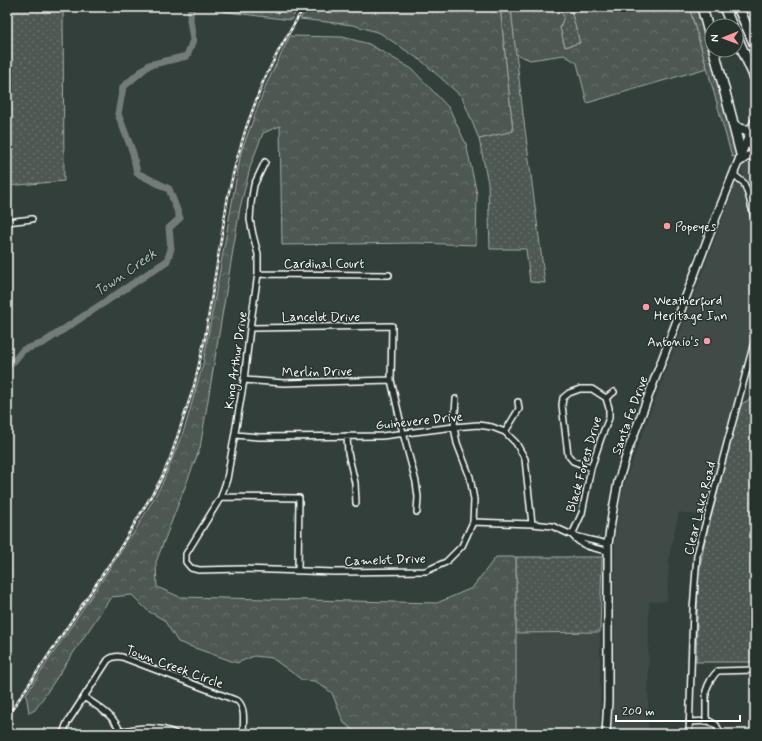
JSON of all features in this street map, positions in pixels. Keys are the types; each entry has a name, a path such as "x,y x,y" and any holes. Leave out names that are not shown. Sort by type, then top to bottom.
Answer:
{"highway":[{"path":"702,7 705,18"},
{"path":"724,7 729,18"},
{"path":"738,7 755,45"},
{"path":"744,53 755,78"},
{"path":"716,58 741,154"},
{"path":"735,129 751,130"},
{"path":"735,129 746,142"}],"main road":[{"name":"Santa Fe Drive","path":"606,734 608,701 608,548 618,482 628,450 737,163 755,120"},
{"path":"746,142 755,149"},
{"path":"737,163 748,156 755,155"}],"street":[{"name":"King Arthur Drive","path":"186,554 221,496 227,478 244,380 258,274 258,254 250,220 251,203 254,185 265,162"},
{"path":"733,174 744,183 755,221"},
{"path":"7,222 32,219"},
{"name":"Cardinal Court","path":"258,274 389,275"},
{"name":"Lancelot Drive","path":"250,328 392,326 391,380"},
{"name":"Clear Lake Road","path":"689,734 693,610 697,556 755,339"},
{"name":"Merlin Drive","path":"244,380 284,383 391,380"},
{"path":"391,380 416,482 418,497 417,512"},
{"path":"591,468 573,461 568,455 562,405 563,398 569,393 580,389 592,389 606,398 614,392"},
{"name":"Black Forest Drive","path":"572,535 582,513 591,468 609,418 609,408 606,398"},
{"name":"Camelot Drive","path":"186,554 186,562 191,568 199,570 249,569 335,572 426,571 446,562 462,546 473,522 474,500 470,477 457,443 454,427 456,399"},
{"path":"518,402 519,409 505,432 516,443 525,459 532,524"},
{"name":"Guinevere Drive","path":"234,435 259,437 382,436 478,425 492,427 505,432"},
{"path":"348,436 348,453 355,482 356,503"},
{"path":"221,496 299,498 298,570"},
{"path":"473,522 552,526 608,548"},
{"name":"Town Creek Circle","path":"64,734 65,726 108,660 112,657 119,656 238,701 242,705 243,734"},
{"path":"708,721 706,718 706,691 716,672 721,670 755,670"},
{"path":"84,697 108,715 115,722 121,733 142,727 155,727 176,734"},
{"path":"689,722 708,721 716,725 721,734"}],"shaded area":[{"path":"752,158 755,159 755,203 742,170 743,165"},
{"path":"738,184 741,184 743,187 755,232 755,333 704,516 679,512 670,551 667,601 649,602 648,734 613,734 614,565 615,541 621,498 626,479 734,188"},
{"path":"600,632 600,734 516,734 516,633"}],"green space":[{"path":"7,7 63,7 64,181 7,186"},
{"path":"217,7 299,7 291,20 227,12"},
{"path":"308,7 500,7 513,131 479,139 462,97 423,62 380,33 353,25 300,19"},
{"path":"500,7 512,7 523,114 545,283 530,282 526,249 490,249 488,183 479,139 513,131"},
{"path":"555,7 570,7 580,43 565,47 560,28 564,16"},
{"path":"556,7 564,16 560,28 565,47 580,43 570,7 689,7 707,68 587,103 577,63 564,55 530,60 516,54 511,8"},
{"path":"689,7 699,7 704,26 704,58"},
{"path":"290,36 343,37 369,44 412,69 449,108 466,144 477,194 476,245 416,243 282,245 280,126 263,133 251,164 240,208 200,448 156,562 157,587 180,597 437,603 472,588 496,557 516,557 516,734 358,734 344,723 332,693 315,681 302,680 272,658 254,656 237,663 178,642 164,620 148,611 132,595 111,597 35,710 29,713 26,694 136,529 162,484 185,427 203,364 241,152 266,85"},
{"path":"704,58 712,58 737,151 735,156 732,157"},
{"path":"750,399 755,401 755,662 696,662 698,579 704,545 740,405"},
{"path":"516,557 602,557 600,632 516,633"}],"waterway":[{"name":"Town Creek","path":"7,366 14,361 23,350 43,343 167,261 171,249 169,228 180,218 169,189 137,173 133,153 118,114 123,87 149,65 187,56 193,40 190,20 191,7"},
{"name":"Town Creek","path":"7,556 7,592"}],"railway":[{"path":"7,717 119,550 160,481 170,459 194,386 205,338 228,196 246,128 263,82 278,52 304,7"}],"place":[{"name":"Popeyes","path":"667,226"},
{"name":"Weatherford Heritage Inn","path":"646,307"},
{"name":"Antonio's","path":"707,341"}]}
